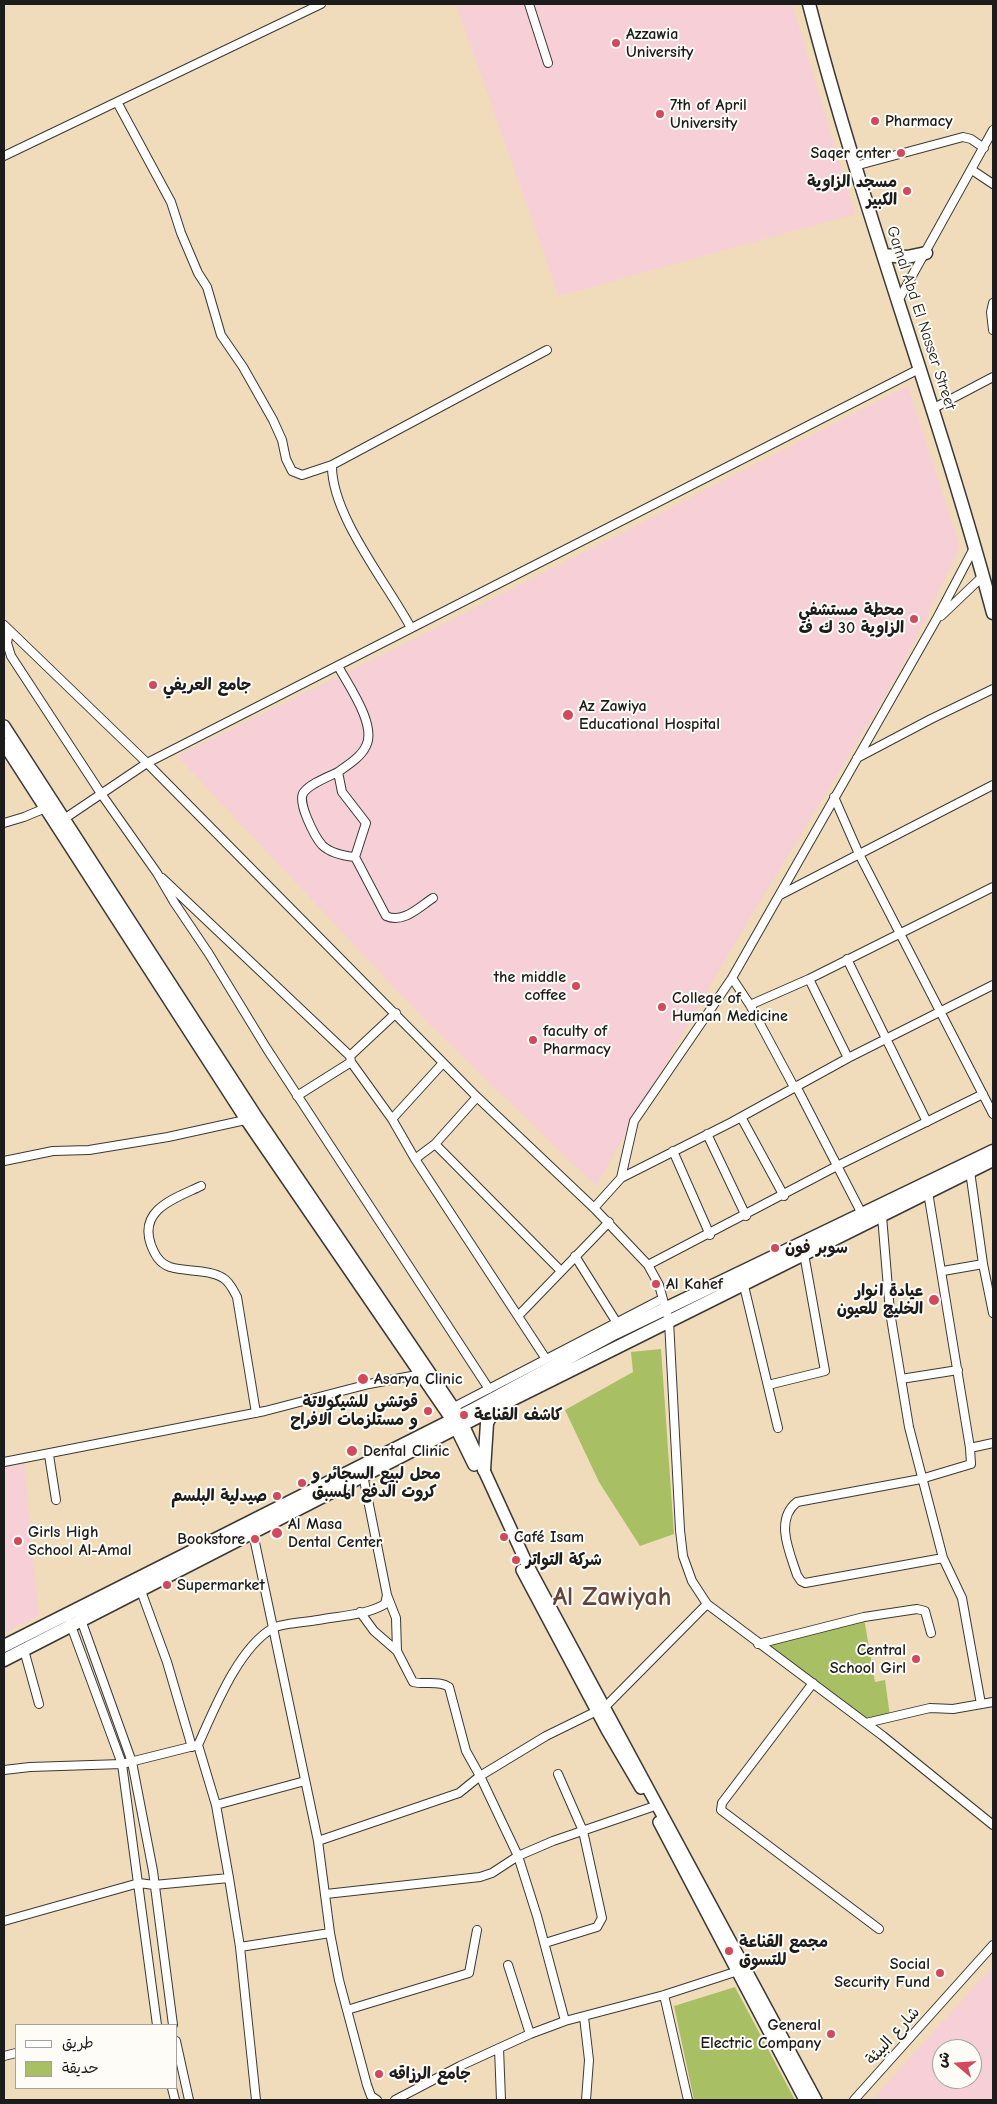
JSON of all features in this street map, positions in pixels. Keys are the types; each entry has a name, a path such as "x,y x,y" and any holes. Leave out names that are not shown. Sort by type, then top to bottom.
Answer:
{"main road":[{"name":"Gamal Abd El Nasser Street","path":"809,4 855,166 934,408 993,613"},
{"path":"884,255 908,257 926,253"},
{"path":"4,726 51,806 418,1374 457,1419 523,1572 602,1709 740,1970 805,2100"},
{"path":"4,744 51,806"},
{"path":"252,1119 430,1372 484,1470 527,1564 670,1845 816,2100"},
{"path":"4,1660 363,1475 457,1419 572,1356 993,1151"},
{"path":"4,1646 457,1419 495,1408 666,1310 744,1286 993,1160"},
{"path":"484,1470 487,1423 495,1408"}],"street":[{"path":"4,156 321,4"},
{"path":"529,4 548,63"},
{"path":"117,102 164,186 198,273 206,288 221,335 243,367 273,420 292,471 302,475 332,465 547,350"},
{"path":"898,301 993,130"},
{"path":"855,166 962,137 971,139 984,148"},
{"path":"972,170 993,184"},
{"path":"993,303 991,321 993,330"},
{"path":"61,821 147,763 921,368"},
{"path":"934,408 993,377"},
{"path":"332,465 332,476 337,498 367,555 411,628"},
{"path":"621,1178 634,1120 732,978 936,620 975,546"},
{"path":"936,620 983,576"},
{"path":"6,628 147,763 477,1097 594,1208 648,1265 658,1285 666,1310 683,1556 692,1581 707,1604 866,1723 993,1825"},
{"path":"6,628 7,643 11,656 102,795 157,873 297,1096 489,1389"},
{"path":"338,666 370,729 367,746 361,754 338,772 304,791 301,805 323,846 342,856 355,857"},
{"path":"857,758 930,719 993,690"},
{"path":"338,772 342,792 366,823 355,857 386,916 394,920 402,918 433,898"},
{"path":"779,896 993,785"},
{"path":"834,797 859,854 993,1114"},
{"path":"4,822 51,806"},
{"path":"157,873 351,1059 392,1119 415,1159 519,1315 546,1359"},
{"path":"750,1005 810,979 900,931 993,887"},
{"path":"847,959 927,1122"},
{"path":"732,978 750,1005 795,1086 862,1214"},
{"path":"810,979 848,1058"},
{"path":"594,1208 621,1178 741,1117 886,1038 993,985"},
{"path":"297,1096 351,1059 396,1013"},
{"path":"392,1119 444,1063"},
{"path":"648,1265 746,1216 837,1166 983,1094"},
{"path":"415,1159 436,1144 477,1097"},
{"path":"741,1117 784,1196"},
{"path":"4,1161 53,1151 89,1150 252,1119"},
{"path":"707,1134 746,1216"},
{"path":"436,1144 561,1271"},
{"path":"673,1151 710,1234"},
{"path":"970,1171 983,1264 989,1273 993,1313"},
{"path":"202,1186 163,1204 150,1217 148,1236 156,1258 167,1266 223,1278 231,1286 237,1296 256,1413"},
{"path":"928,1192 943,1271 971,1464 968,1467 921,1479 797,1502 791,1507 786,1516 784,1527 789,1552 799,1579 805,1583 943,1558"},
{"path":"882,1216 890,1312 921,1479 943,1558 962,1598 981,1704"},
{"path":"519,1315 608,1222"},
{"path":"768,1385 825,1371 804,1254"},
{"path":"576,1256 617,1323"},
{"path":"943,1271 983,1264"},
{"path":"744,1286 778,1428"},
{"path":"457,1419 489,1389 546,1359 617,1323 666,1310"},
{"path":"901,1379 958,1370"},
{"path":"4,1462 49,1455 256,1413 369,1384 430,1372"},
{"path":"970,1448 993,1443"},
{"path":"49,1455 56,1500"},
{"path":"363,1475 387,1595 396,1618 397,1651"},
{"path":"253,1533 318,1841 330,1933 347,2010 367,2085 376,2100"},
{"path":"141,1591 216,1805 240,1946 256,2100"},
{"path":"4,1770 30,1767 122,1764 195,1746 234,1671 249,1650 274,1628 378,1608 385,1604 387,1595"},
{"path":"318,1841 459,1792 480,1776 546,1736 602,1709 707,1604"},
{"path":"758,1644 854,1619 917,1609 925,1611 927,1614 931,1633"},
{"path":"71,1611 132,1762 154,1886 173,2024"},
{"path":"360,1612 374,1631 397,1651 413,1682 424,1685 440,1683 449,1687 466,1751 518,1856 545,1943 565,2021"},
{"path":"76,1624 122,1764 157,2024"},
{"path":"24,1650 39,1704"},
{"path":"813,1683 722,1804 721,1810 879,1929"},
{"path":"866,1723 930,1708 953,1709 993,1702"},
{"path":"545,1943 597,1927 601,1923 602,1913 583,1832 558,1774"},
{"path":"216,1805 305,1780"},
{"path":"326,1894 480,1877 492,1873 518,1856 652,1807"},
{"path":"4,1920 139,1883 154,1886 229,1878"},
{"path":"347,2010 469,1973 477,1930"},
{"path":"240,1946 330,1933"},
{"name":"شارع البيئة","path":"854,2100 993,1945"},
{"path":"508,1965 530,2034"},
{"path":"395,2100 530,2034 565,2021 664,1995 740,1970"},
{"path":"664,1995 688,2100"},
{"path":"584,2017 589,2060 586,2100"},
{"path":"499,2048 501,2100"},
{"path":"178,2050 189,2100"}],"shaded area":[{"name":"7th of April University","path":"456,4 792,4 855,214 559,296"},
{"name":"Az Zawiya Educational Hospital","path":"908,386 960,547 899,673 727,956 596,1186 421,1016 177,756 428,632"},
{"name":"Girls High School Al-Amal","path":"24,1463 39,1616 4,1633 4,1466"},
{"path":"993,1966 993,2100 872,2100"}],"green space":[{"path":"661,1349 674,1534 640,1546 599,1482 565,1410 633,1372 631,1352"},
{"path":"864,1618 875,1682 885,1680 890,1716 866,1722 758,1644"},
{"path":"735,1987 795,2100 694,2100 674,2006"}],"place":[{"name":"Azzawia University","path":"616,43"},
{"name":"7th of April University","path":"660,114"},
{"name":"Pharmacy","path":"875,121"},
{"name":"Saqer cnter","path":"901,153"},
{"name":"مسجد الزاوية الكبير","path":"907,191"},
{"name":"محطة مستشفي الزاوية 30 ك ف","path":"914,619"},
{"name":"جامع العريفي","path":"153,685"},
{"name":"Az Zawiya Educational Hospital","path":"568,715"},
{"name":"the middle coffee","path":"576,986"},
{"name":"College of Human Medicine","path":"662,1007"},
{"name":"faculty of Pharmacy","path":"533,1040"},
{"name":"سوبر فون","path":"775,1248"},
{"name":"Al Kahef","path":"656,1284"},
{"name":"عيادة انوار الخليج للعيون","path":"934,1300"},
{"name":"Asarya Clinic","path":"363,1379"},
{"name":"قوتشي للشيكولاتة و مستلزمات الافراح","path":"428,1411"},
{"name":"كاشف القناعة","path":"464,1415"},
{"name":"Dental Clinic","path":"352,1451"},
{"name":"محل لبيع السجائر و كروت الدفع المسبق","path":"302,1483"},
{"name":"صيدلية البلسم","path":"277,1496"},
{"name":"Al Masa Dental Center","path":"277,1533"},
{"name":"Café Isam","path":"504,1537"},
{"name":"Bookstore","path":"255,1539"},
{"name":"Girls High School Al-Amal","path":"18,1541"},
{"name":"شركة التواتر","path":"516,1560"},
{"name":"Supermarket","path":"167,1585"},
{"name":"Central School Girl","path":"916,1659"},
{"name":"مجمع القناعة للتسوق","path":"729,1951"},
{"name":"Social Security Fund","path":"940,1973"},
{"name":"General Electric Company","path":"831,2034"},
{"name":"جامع الرزاقه","path":"379,2074"}],"district":[{"name":"Al Zawiyah","path":"612,1598"}]}
